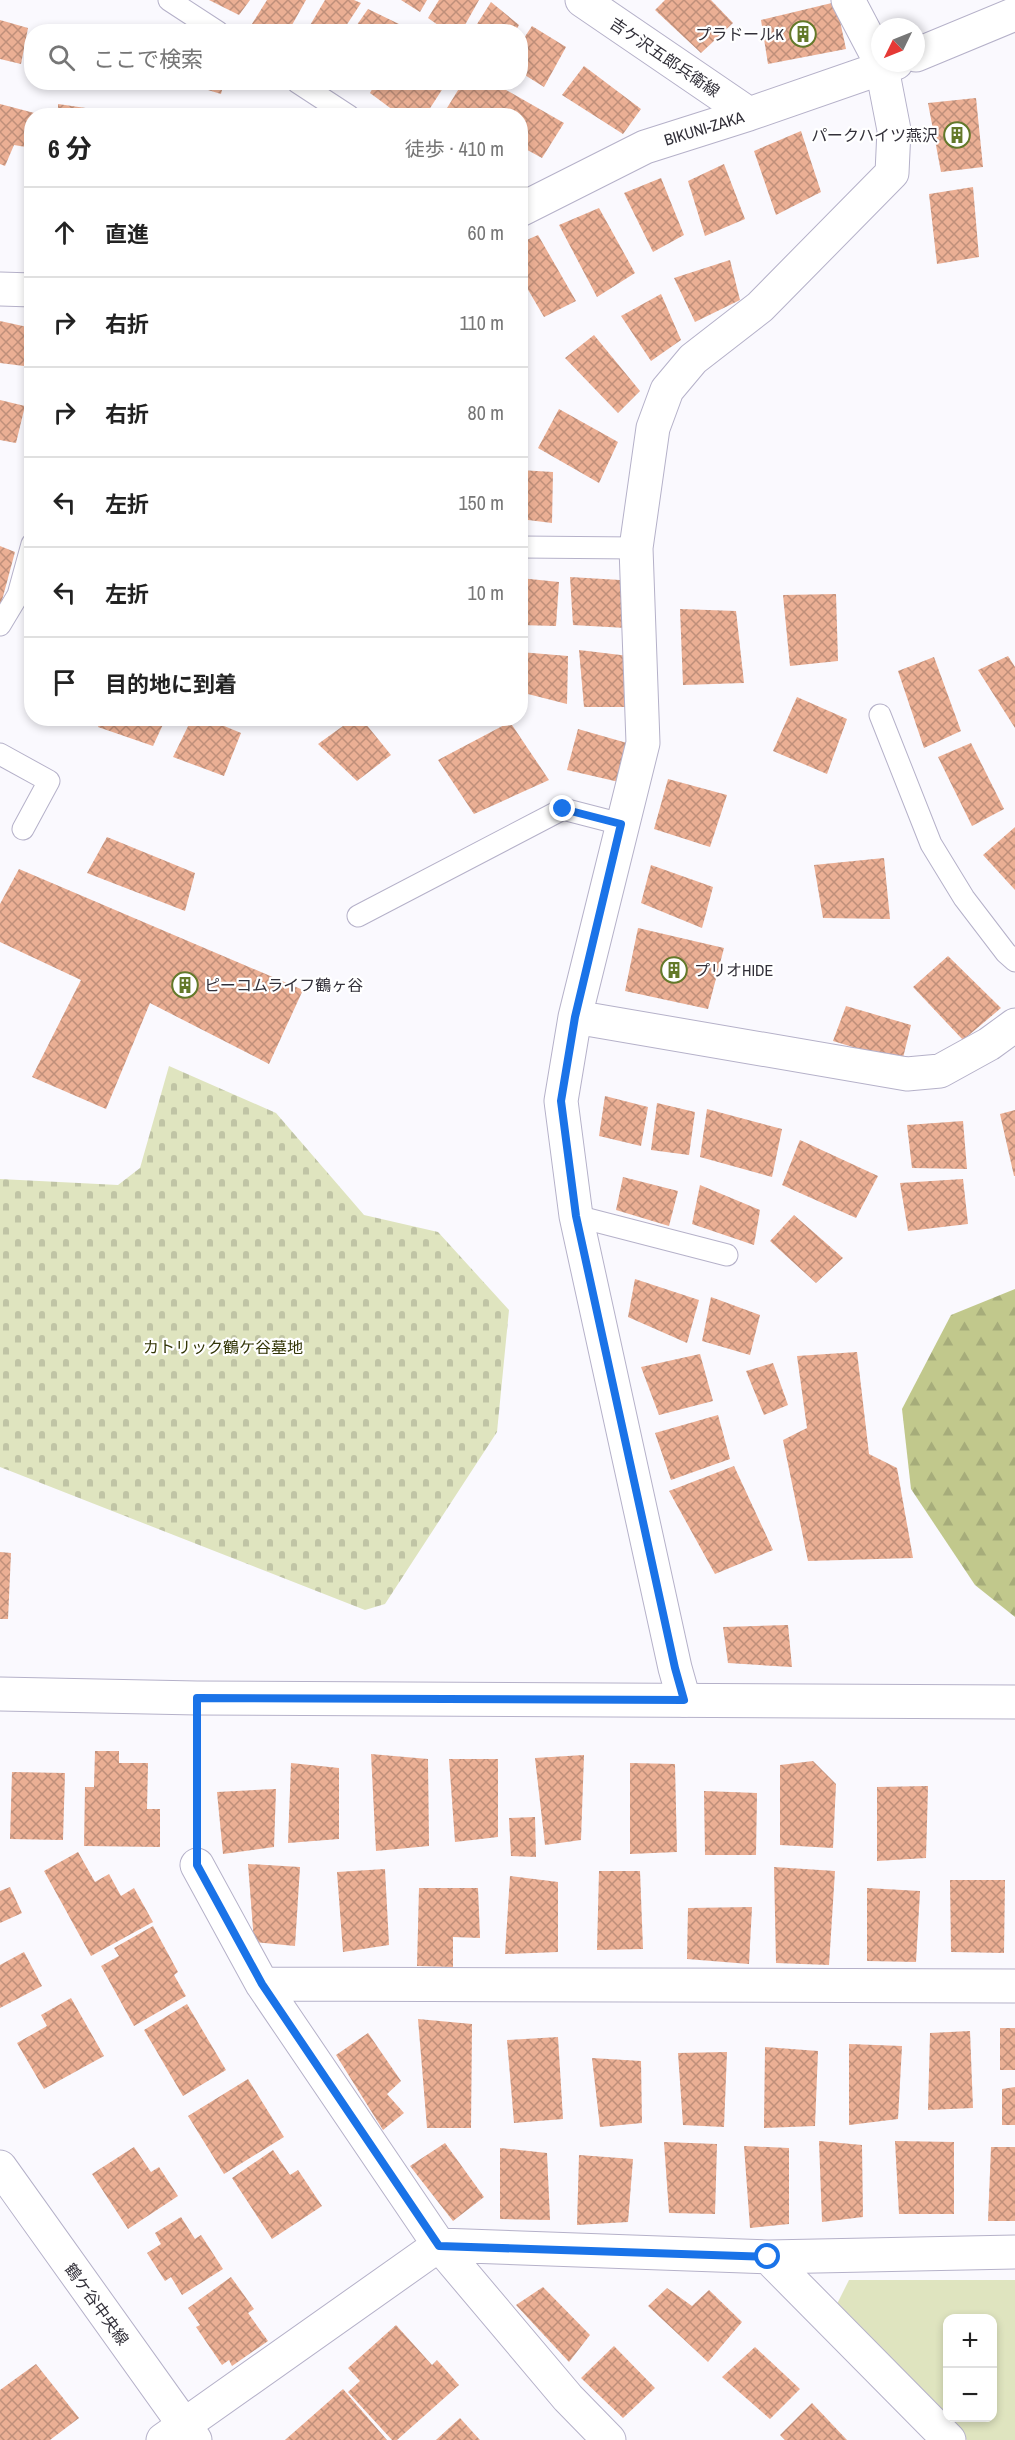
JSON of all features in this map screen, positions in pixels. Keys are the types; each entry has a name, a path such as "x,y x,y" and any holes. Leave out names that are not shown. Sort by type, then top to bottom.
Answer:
{"street":[{"name":"吉ケ沢五郎兵衛線","path":"582,0 749,114"},
{"path":"848,0 871,40"},
{"path":"925,51 1015,14"},
{"name":"BIKUNI-ZAKA","path":"528,206 645,147 749,114 871,69"},
{"path":"684,1700 675,1668 576,1216 561,1101 575,1017 621,824 643,743 636,548 654,428 667,390 693,359 760,307 892,173 894,130 886,72"},
{"path":"0,289 24,290"},
{"path":"575,1017 907,1074 940,1071 988,1044 1015,1025"},
{"path":"0,1694 197,1698 1015,1702"},
{"path":"197,1865 262,1984 439,2246 568,2398 609,2440"},
{"path":"262,1984 1015,1986"},
{"name":"鶴ケ谷中央線","path":"0,2167 180,2435"},
{"path":"180,2435 439,2246 768,2257 1015,2252"},
{"path":"768,2257 949,2440"}],"lane":[{"path":"169,0 206,24"},
{"path":"309,90 337,108"},
{"path":"528,547 636,548"},
{"path":"0,625 18,595 24,573"},
{"path":"880,715 931,844 964,898 1006,953 1015,961"},
{"path":"0,754 49,781 23,829"},
{"path":"358,916 563,809 621,824"},
{"path":"576,1216 727,1255"}],"path":[{"path":"197,1698 197,1865"}],"green space":[{"name":"カトリック鶴ケ谷墓地","path":"169,1066 276,1113 364,1215 438,1232 509,1310 497,1432 385,1604 365,1610 0,1467 0,1179 118,1185 140,1168"},
{"path":"1015,1289 1015,1617 975,1585 911,1489 902,1409 951,1315"},
{"path":"849,2280 1015,2280 1015,2440 967,2440 949,2422 997,2422 997,2314 943,2314 943,2416 835,2308"}],"building":[{"path":"209,0 250,0 239,15"},
{"path":"267,0 306,0 292,24 252,24"},
{"path":"325,0 354,0 361,3 347,24 311,24"},
{"path":"401,0 427,0 420,12"},
{"path":"439,0 479,0 466,24 437,24 428,18"},
{"path":"665,0 711,0 733,23 701,53 655,10"},
{"path":"491,2 518,24 477,24"},
{"name":"プラドールK","path":"836,2 846,49 768,64 761,20"},
{"path":"368,9 399,24 358,24"},
{"path":"0,20 24,27 21,64 0,59"},
{"path":"532,26 566,47 544,87 528,77 528,32"},
{"path":"584,66 641,109 623,134 562,95"},
{"path":"208,90 222,90 221,94"},
{"path":"372,90 442,90 430,108 390,108 370,93"},
{"path":"458,90 506,90 564,123 542,158 528,150 528,108 447,108"},
{"name":"パークハイツ燕沢","path":"976,98 983,167 941,172 928,103"},
{"path":"0,104 24,110 24,147 14,145 5,166 0,164"},
{"path":"58,104 86,108 58,108"},
{"path":"801,131 821,192 776,215 754,151"},
{"path":"724,164 745,219 705,236 688,181"},
{"path":"661,178 684,235 653,252 624,193"},
{"path":"973,187 979,257 937,264 929,194"},
{"path":"599,208 635,273 597,297 559,225"},
{"path":"538,235 576,301 544,317 528,290 528,239"},
{"path":"730,260 740,300 695,322 674,278"},
{"path":"661,294 681,340 651,361 621,316"},
{"path":"0,321 24,326 24,366 0,363"},
{"path":"594,335 640,391 618,413 565,358"},
{"path":"0,400 24,406 16,443 0,440"},
{"path":"559,409 618,442 599,483 538,448"},
{"path":"528,470 553,472 552,523 528,520"},
{"path":"0,546 15,552 1,604 0,604"},
{"path":"570,577 620,580 626,628 573,625"},
{"path":"528,579 559,582 556,626 528,625"},
{"path":"836,594 838,661 790,666 783,595"},
{"path":"680,609 736,611 744,683 683,685"},
{"path":"579,650 629,656 628,707 584,707"},
{"path":"528,653 568,656 567,704 528,694"},
{"path":"1008,656 1015,667 1015,728 978,670"},
{"path":"934,657 961,731 924,748 898,671"},
{"path":"797,697 847,719 827,774 773,751"},
{"path":"98,726 162,726 153,746"},
{"path":"188,726 224,726 241,733 224,776 173,757"},
{"path":"343,726 367,726 391,755 357,781 318,744"},
{"path":"502,726 513,726 549,780 474,814 438,760"},
{"path":"578,729 627,743 619,782 567,770"},
{"path":"971,743 1004,809 972,826 938,757"},
{"path":"668,779 727,795 710,847 654,829"},
{"path":"1015,827 1015,890 983,855"},
{"path":"107,837 195,873 185,911 87,873"},
{"path":"884,858 890,919 823,918 814,865"},
{"path":"651,865 713,887 702,928 641,903"},
{"name":"ピーコムライフ鶴ヶ谷","path":"19,869 303,990 269,1064 150,1003 106,1109 32,1077 81,980 0,942 0,904"},
{"name":"プリオHIDE","path":"638,928 724,948 708,1009 625,991"},
{"path":"948,956 1001,1008 963,1040 913,987"},
{"path":"846,1006 911,1025 902,1062 833,1041"},
{"path":"605,1096 648,1107 641,1146 599,1136"},
{"path":"657,1103 695,1112 689,1155 651,1150"},
{"path":"707,1109 782,1129 772,1177 700,1157"},
{"path":"1015,1110 1015,1176 1014,1176 1000,1114"},
{"path":"963,1121 967,1169 912,1168 907,1125"},
{"path":"800,1140 878,1176 856,1218 782,1185"},
{"path":"623,1177 678,1191 669,1226 616,1210"},
{"path":"963,1179 968,1224 908,1231 900,1183"},
{"path":"700,1185 760,1210 754,1245 692,1224"},
{"path":"794,1215 843,1258 816,1283 770,1241"},
{"path":"635,1279 699,1300 687,1343 628,1317"},
{"path":"711,1297 760,1315 750,1355 702,1341"},
{"path":"857,1352 869,1454 897,1468 913,1558 808,1561 783,1440 807,1428 797,1356"},
{"path":"700,1354 713,1401 659,1415 641,1367"},
{"path":"773,1363 788,1405 764,1415 746,1371"},
{"path":"718,1415 730,1459 671,1480 655,1433"},
{"path":"734,1466 773,1550 715,1574 669,1491"},
{"path":"0,1552 11,1553 8,1619 0,1619"},
{"path":"788,1625 792,1667 728,1663 723,1627"},
{"path":"95,1751 119,1751 119,1763 148,1763 147,1809 160,1809 160,1847 84,1846 85,1787 94,1787"},
{"path":"371,1754 428,1759 429,1846 376,1851"},
{"path":"584,1755 581,1840 545,1845 535,1758"},
{"path":"449,1759 498,1759 498,1837 455,1842"},
{"path":"813,1761 836,1784 833,1848 780,1845 780,1765"},
{"path":"291,1763 339,1768 339,1839 288,1843"},
{"path":"630,1763 675,1764 677,1852 630,1854"},
{"path":"12,1772 65,1773 63,1840 10,1839"},
{"path":"928,1786 926,1858 877,1861 877,1787"},
{"path":"276,1789 274,1847 223,1854 217,1792"},
{"path":"704,1791 757,1793 756,1855 705,1855"},
{"path":"535,1817 536,1857 511,1856 509,1818"},
{"path":"78,1852 95,1882 109,1874 121,1896 134,1888 153,1922 91,1956 44,1871"},
{"path":"248,1864 300,1867 295,1946 254,1942"},
{"path":"774,1867 835,1871 829,1965 776,1963"},
{"path":"385,1869 389,1945 343,1952 337,1872"},
{"path":"599,1871 640,1871 643,1949 597,1950"},
{"path":"510,1876 558,1882 558,1952 505,1954"},
{"path":"950,1880 1005,1880 1004,1953 951,1952"},
{"path":"10,1887 22,1913 0,1923 0,1891"},
{"path":"419,1888 478,1888 480,1938 453,1937 453,1967 417,1966"},
{"path":"867,1888 920,1891 916,1962 867,1961"},
{"path":"752,1907 749,1964 687,1959 688,1908"},
{"path":"153,1926 178,1972 174,1975 186,1996 134,2026 101,1966 119,1956 114,1948"},
{"path":"24,1952 42,1986 0,2008 0,1965"},
{"path":"71,1998 104,2056 44,2089 17,2043 47,2026 41,2015"},
{"path":"187,2004 226,2070 183,2096 144,2030"},
{"path":"418,2019 472,2024 471,2128 427,2128"},
{"path":"1000,2028 1015,2028 1015,2070 1000,2070"},
{"path":"970,2031 973,2108 928,2110 930,2033"},
{"path":"368,2033 401,2081 387,2094 404,2113 383,2130 336,2055"},
{"path":"558,2037 563,2119 514,2123 507,2040"},
{"path":"849,2044 902,2046 898,2119 849,2125"},
{"path":"765,2047 818,2051 815,2126 764,2128"},
{"path":"727,2052 724,2127 683,2125 678,2053"},
{"path":"592,2058 641,2061 642,2123 600,2127"},
{"path":"248,2079 284,2137 224,2174 188,2116"},
{"path":"1015,2087 1015,2125 1002,2125 1002,2089"},
{"path":"819,2141 862,2145 863,2217 822,2222"},
{"path":"895,2141 954,2142 954,2214 899,2214"},
{"path":"664,2142 717,2144 715,2214 669,2213"},
{"path":"445,2143 484,2197 453,2221 410,2166"},
{"path":"744,2146 789,2148 789,2224 750,2228"},
{"path":"134,2147 151,2172 159,2167 178,2196 128,2229 92,2174"},
{"path":"991,2147 1015,2147 1015,2221 988,2221"},
{"path":"500,2148 547,2153 550,2220 500,2219"},
{"path":"273,2150 290,2175 298,2170 322,2206 272,2239 232,2178"},
{"path":"579,2155 633,2159 628,2222 577,2225"},
{"path":"181,2217 195,2239 201,2235 223,2269 182,2295 171,2277 165,2281 147,2253 161,2244 155,2233"},
{"path":"231,2277 254,2309 248,2313 268,2341 232,2366 229,2360 222,2365 196,2327 200,2325 188,2308"},
{"path":"543,2287 590,2335 569,2362 516,2305"},
{"path":"667,2288 692,2306 709,2290 742,2322 708,2362 648,2306"},
{"path":"396,2325 432,2365 437,2360 459,2385 397,2440 392,2440 348,2392 360,2381 348,2368"},
{"path":"614,2346 655,2388 623,2418 581,2378"},
{"path":"755,2347 800,2389 770,2419 722,2377"},
{"path":"36,2364 79,2418 50,2440 0,2440 0,2390"},
{"path":"343,2389 387,2440 285,2440"},
{"path":"812,2403 847,2440 785,2440 780,2435"},
{"path":"460,2418 480,2440 436,2440"}],"place":[{"name":"プラドールK","path":"803,34"},
{"name":"パークハイツ燕沢","path":"957,135"},
{"name":"プリオHIDE","path":"674,970"},
{"name":"ピーコムライフ鶴ヶ谷","path":"185,985"}],"route":[{"path":"563,809 621,824 575,1017 561,1101 576,1216 675,1668 684,1700 197,1698 197,1865 262,1984 439,2246 768,2257"}]}
